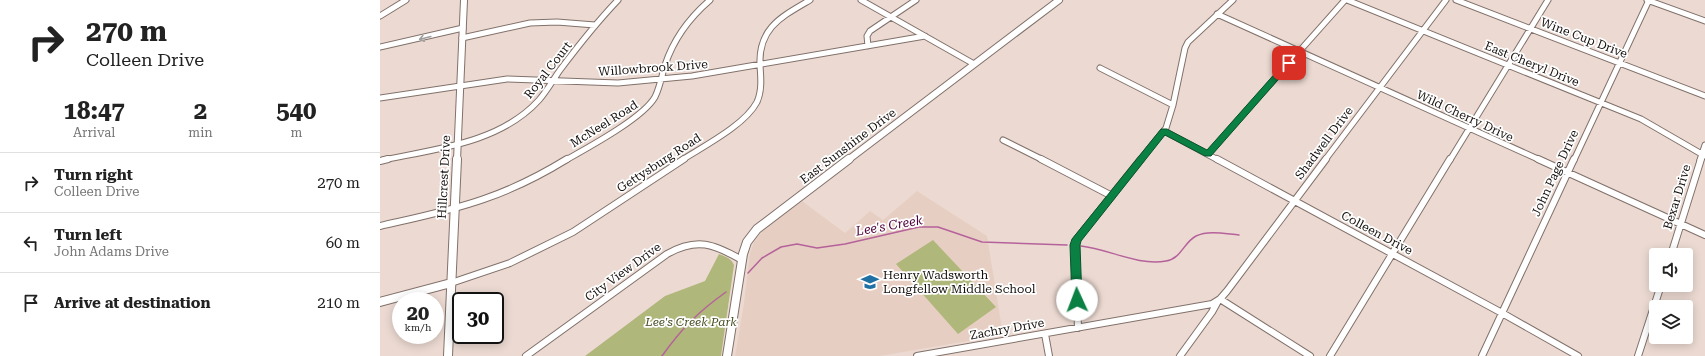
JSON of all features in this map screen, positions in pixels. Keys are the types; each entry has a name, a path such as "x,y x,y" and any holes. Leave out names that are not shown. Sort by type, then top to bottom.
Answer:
{"street":[{"path":"380,16 406,0"},
{"name":"Hillcrest Drive","path":"448,356 464,0"},
{"name":"Royal Court","path":"380,161 457,144 492,133 518,119 538,101 595,25 618,0"},
{"name":"McNeel Road","path":"380,226 454,208 500,194 535,177 633,119 646,109 658,92 669,54 679,35 695,14 710,0"},
{"name":"Gettysburg Road","path":"451,283 510,263 573,232 731,129 751,110 758,98 760,65 759,52 761,43 768,30 781,18 810,0"},
{"path":"861,0 974,64"},
{"path":"868,46 867,36 870,31 916,0"},
{"name":"East Sunshine Drive","path":"727,356 742,260 747,242 757,229 1058,0"},
{"path":"1078,328 1075,244 1077,239 1168,125 1186,45 1233,0"},
{"path":"1208,154 1346,0"},
{"name":"East Cheryl Drive","path":"1346,0 1652,124 1704,155"},
{"name":"Shadwell Drive","path":"1180,356 1219,300 1381,88 1446,0"},
{"name":"Wine Cup Drive","path":"1456,0 1705,96"},
{"path":"1330,356 1548,0"},
{"path":"1648,0 1705,21"},
{"name":"John Page Drive","path":"1482,356 1648,0"},
{"name":"Wild Cherry Drive","path":"1217,14 1705,235"},
{"path":"462,38 530,23 556,22 595,25"},
{"path":"380,47 463,28"},
{"name":"Willowbrook Drive","path":"380,98 507,79 618,82 662,79 760,65 925,36"},
{"path":"1100,68 1173,105"},
{"name":"Colleen Drive","path":"1164,131 1502,313 1578,356"},
{"path":"1002,140 1112,196"},
{"name":"Bexar Drive","path":"1673,248 1704,155 1705,145"},
{"name":"City View Drive","path":"526,356 667,254 682,246 694,243 707,243 722,248 742,260"},
{"path":"380,302 451,283"},
{"path":"1638,356 1659,292"},
{"path":"1219,300 1310,356"},
{"name":"Zachry Drive","path":"917,356 1212,304 1219,300"},
{"path":"1045,334 1049,356"}],"shaded area":[{"name":"Henry Wadsworth Longfellow Middle School","path":"917,191 987,236 1003,335 880,356 735,356 744,303 750,253 754,242 763,230 802,201 845,233 870,211 883,220"}],"green space":[{"path":"933,240 996,307 958,334 896,264"},
{"name":"Lee's Creek Park","path":"719,254 730,259 734,265 721,356 585,356 665,296 705,281"}],"waterway":[{"name":"Lee's Creek","path":"748,273 762,258 781,247 797,244 817,248 845,244 919,227 938,227 982,242 1067,245"},
{"name":"Lee's Creek","path":"1081,246 1134,259 1155,262 1171,260 1179,254 1188,242 1201,234 1218,233 1239,235"},
{"name":"Lee's Creek","path":"662,356 676,337 691,321 707,306 726,292"}],"place":[{"name":"Henry Wadsworth Longfellow Middle School","path":"870,282"}],"route":[{"path":"1077,300 1075,245 1077,239 1164,131 1208,154 1289,63"}]}
